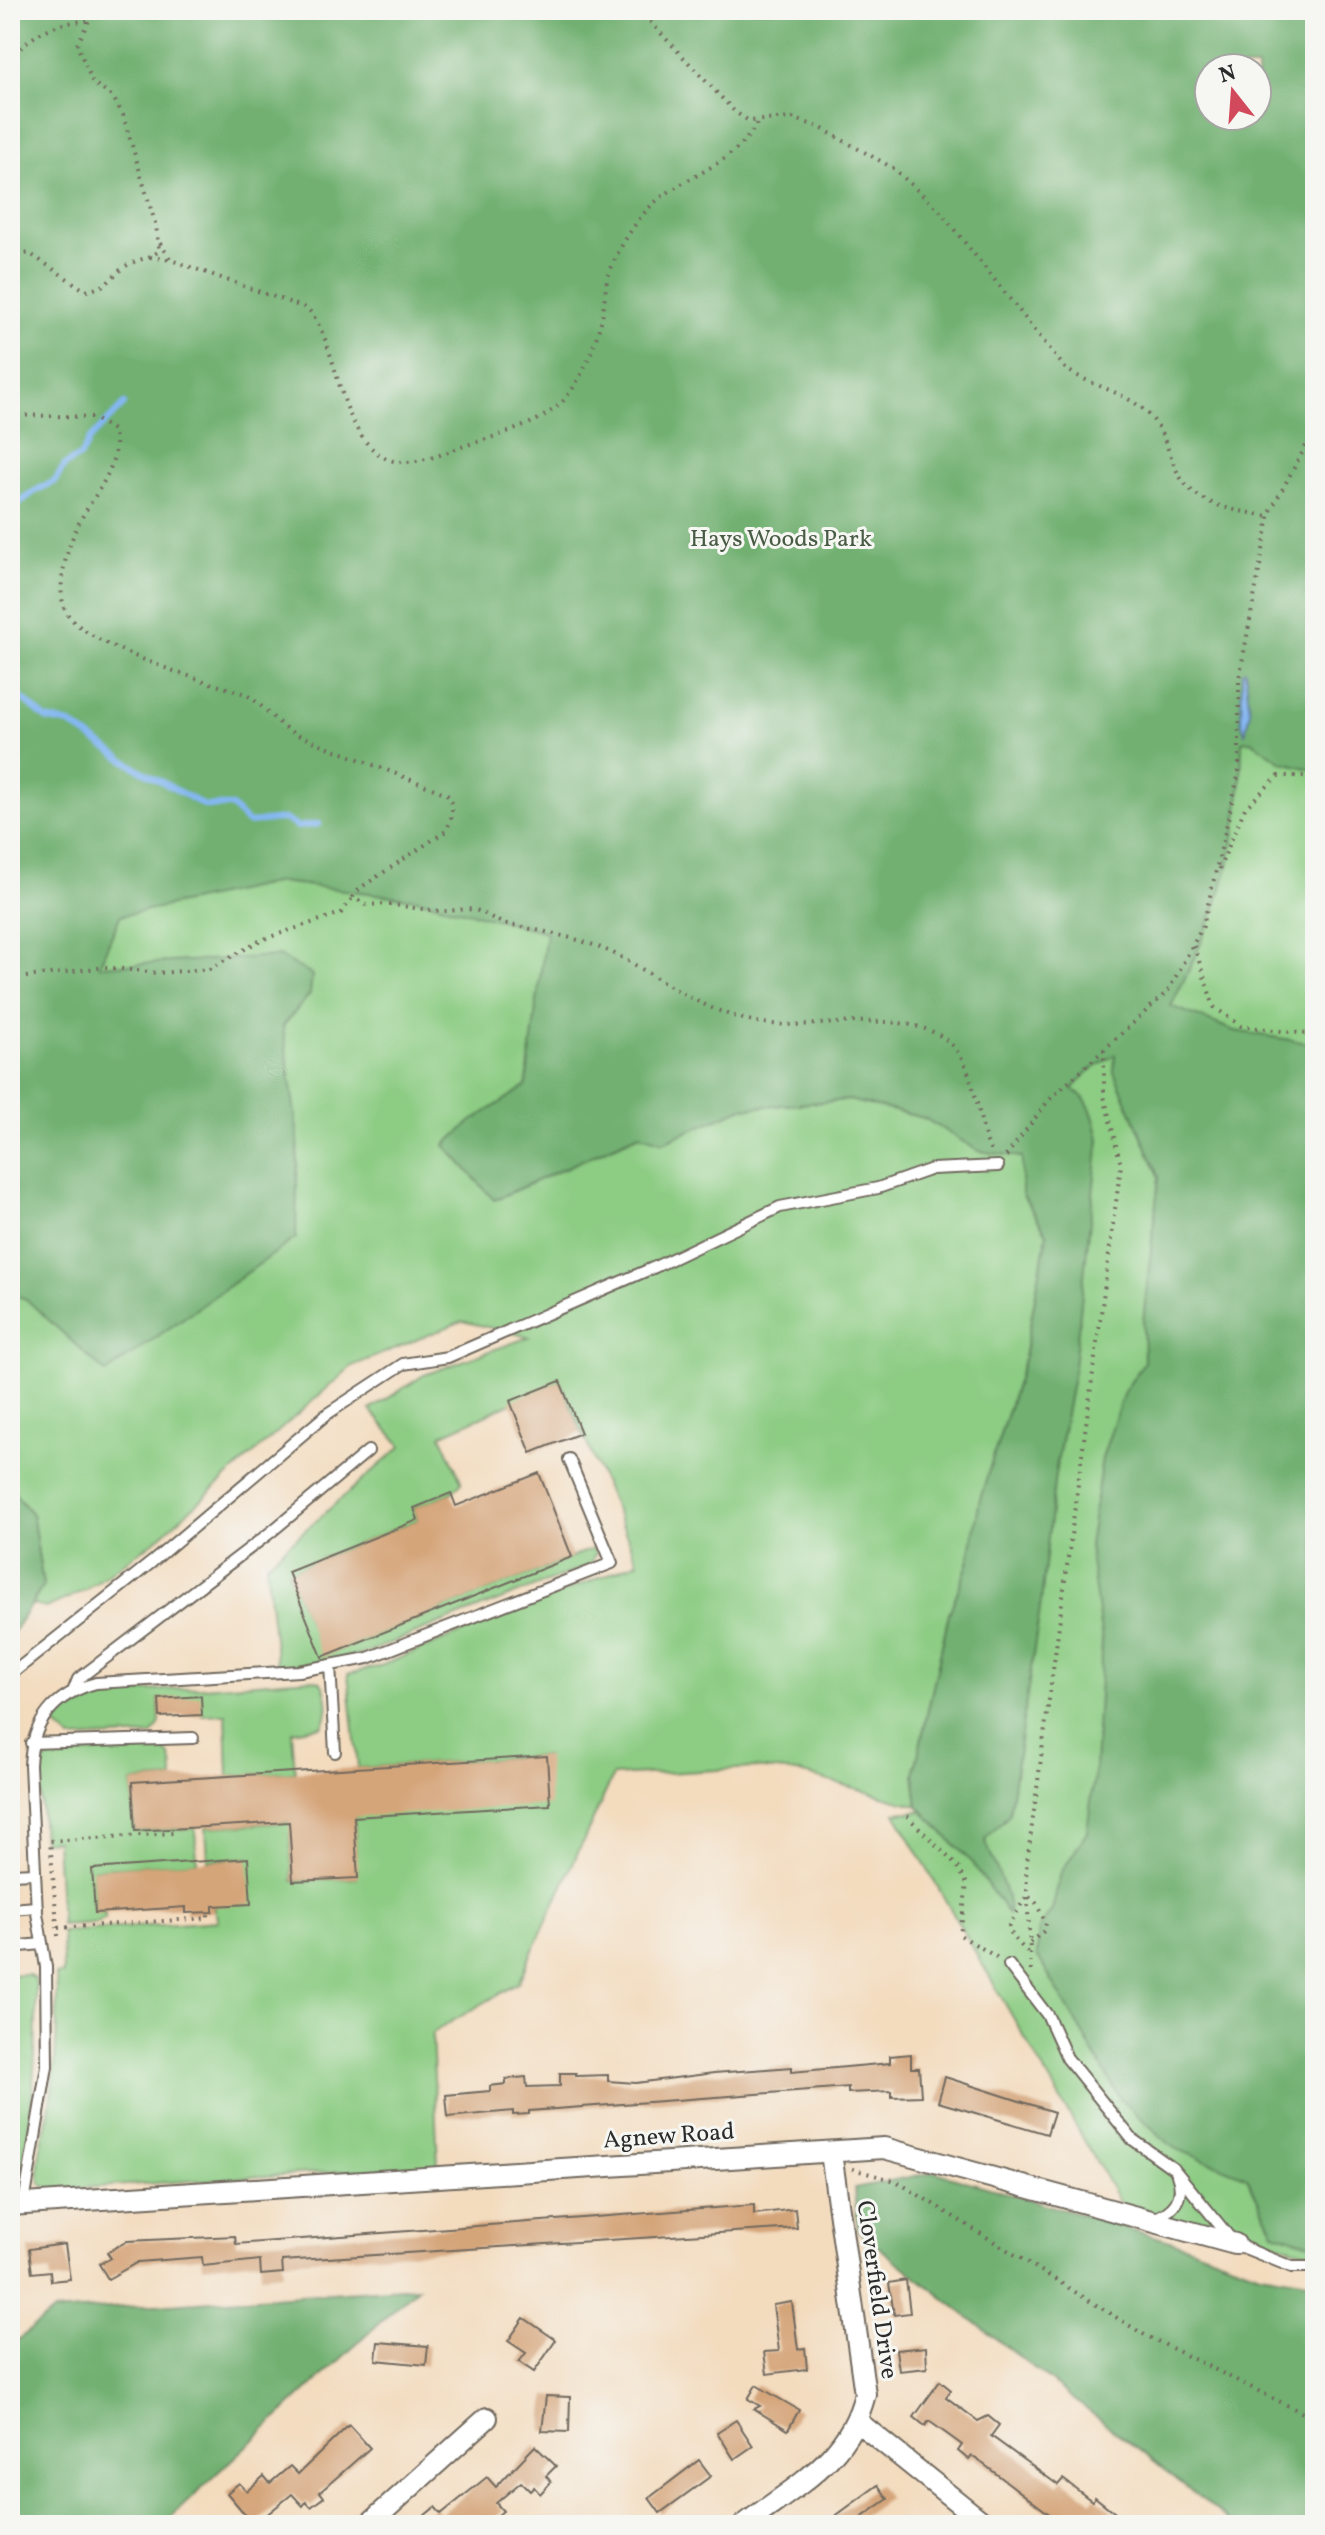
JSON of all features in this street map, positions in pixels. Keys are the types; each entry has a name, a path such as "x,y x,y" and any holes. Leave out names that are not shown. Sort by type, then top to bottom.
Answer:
{"street":[{"name":"Agnew Road","path":"17,2204 884,2148 1235,2244"},
{"name":"Cloverfield Drive","path":"744,2525 832,2459 858,2422 865,2394 831,2153"},
{"path":"368,2525 487,2418"},
{"path":"858,2422 986,2525"}],"lane":[{"path":"10,1675 152,1562 327,1414 403,1364 448,1357 655,1267 780,1207 878,1188 932,1169 998,1166"},
{"path":"74,1689 78,1679 271,1532 368,1451"},
{"path":"17,2204 47,2066 46,1967 37,1907 31,1743 40,1720 56,1702 74,1689 96,1683 299,1671 368,1658 612,1563 569,1459"},
{"path":"330,1665 335,1752"},
{"path":"31,1743 193,1738"},
{"path":"10,1874 35,1873"},
{"path":"10,1909 37,1907"},
{"path":"10,1947 42,1944"},
{"path":"1009,1965 1032,1991 1077,2069 1132,2139 1174,2169 1235,2244"},
{"path":"1142,2220 1170,2212 1178,2202 1179,2179 1174,2169"},
{"name":"Agnew Road","path":"1235,2244 1292,2267 1315,2267"}],"path":[{"path":"94,10 77,45 80,56 93,83 113,97 123,115 160,243 171,260"},
{"path":"639,10 735,112 758,121 792,118 819,127 893,168 938,209 1009,295 1049,352 1065,368 1083,381 1131,401 1151,417 1190,493 1209,504 1269,516"},
{"path":"10,60 45,29 63,22 87,21"},
{"path":"148,257 171,260 308,309 317,320 333,372 367,441 386,458 408,462 442,455 539,418 561,403 577,382 587,358 601,322 609,274 631,231 647,209 715,165 754,130 758,121"},
{"path":"10,257 29,253 86,291 115,280 122,269 159,251 160,243"},
{"path":"10,415 27,413 92,417 113,430 116,440 113,463 80,520 62,581 64,609 75,623 100,641 207,683 245,694 276,724 447,794 453,805 453,816 446,831 360,888 341,913 261,940 209,969 158,973 105,967 10,979"},
{"path":"353,897 366,905 389,902 442,911 474,910 503,923 577,938 627,960 675,992 715,1012 756,1022 794,1026 902,1025 940,1036 968,1074 982,1135 998,1166 1049,1100 1168,991 1203,926 1239,772 1239,679 1269,516 1315,429"},
{"path":"1213,882 1245,808 1278,776 1315,776"},
{"path":"1194,944 1214,1007 1241,1026 1315,1035"},
{"path":"1032,1991 1026,1870 1121,1165 1104,1096 1104,1050"},
{"path":"907,1816 958,1867 967,1884 960,1935 1009,1965"},
{"path":"58,1943 50,1841 173,1833 175,1830"},
{"path":"1027,1895 1036,1903 1046,1923 1044,1931 1030,1943"},
{"path":"1027,1895 1009,1925 1012,1936 1030,1956"},
{"path":"39,1926 57,1928 208,1918 208,1912"},
{"path":"831,2153 855,2172 896,2181 1143,2334 1315,2419"}],"green space":[{"name":"Hays Woods Park","path":"10,10 1315,10 1315,2253 1122,2206 895,1813 987,1807 1099,1139 657,1058 494,1200 640,1134 663,1142 742,1108 849,1100 924,1118 979,1151 1022,1157 1022,1194 1047,1234 1023,1363 980,1499 968,1564 949,1614 914,1774 918,1806 797,1772 753,1768 613,1776 518,1983 432,2033 438,2165 50,2190 41,2184 39,2166 54,2073 56,1975 63,1974 62,1932 218,1921 213,1906 248,1858 208,1860 206,1827 296,1822 290,1835 293,1881 357,1878 354,1817 547,1756 358,1768 348,1674 380,1666 638,1562 560,1381 441,1435 462,1483 451,1493 414,1508 418,1520 288,1572 323,1656 592,1549 596,1553 590,1565 365,1653 326,1662 277,1666 266,1564 402,1446 370,1410 424,1375 529,1337 462,1321 352,1366 156,1540 84,1591 46,1608 32,1605 43,1585 32,1514 10,1488"},
{"name":"Hays Woods Park","path":"10,10 1315,10 1315,770 1282,762 1251,741 1242,742 1238,815 1224,879 1215,909 1171,1006 1235,1031 1315,1044 1315,2245 1274,2232 1247,2177 1174,2148 1121,2100 1037,1955 1039,1928 1052,1910 1061,1873 1087,1832 1095,1767 1102,1641 1089,1546 1102,1458 1124,1392 1144,1362 1143,1322 1159,1176 1114,1072 1115,1055 1088,1072 1073,1089 1088,1105 1099,1139 1073,1376 1055,1474 1041,1602 1009,1815 985,1839 1004,1888 1008,1914 972,1863 918,1806 914,1774 949,1614 968,1564 980,1499 1023,1363 1047,1234 1022,1194 1022,1157 979,1151 924,1118 849,1100 743,1108 663,1142 639,1134 494,1200 445,1145 472,1121 526,1086 546,932 417,899 279,882 120,916 99,966 279,956 312,975 310,994 283,1026 298,1137 296,1238 106,1373 26,1299 10,1293"},
{"path":"10,1488 32,1514 43,1586 10,1637"},
{"path":"311,1679 320,1681 323,1686 327,1698 326,1715 322,1726 292,1731 295,1772 228,1776 226,1714 202,1715 159,1699 160,1724 152,1735 71,1739 56,1726 59,1713 92,1695"},
{"path":"152,1747 168,1753 173,1779 132,1782 135,1831 195,1828 197,1862 93,1869 95,1913 105,1912 105,1918 96,1923 61,1925 56,1840 43,1841 39,1774 42,1763 61,1751"},
{"path":"27,1974 35,1978 36,1996 33,2090 24,2154 18,2177 10,2190 10,1975"},
{"path":"935,2172 1184,2245 1260,2273 1315,2282 1315,2525 1235,2525 858,2231 854,2188"},
{"path":"418,2287 171,2517 169,2525 10,2525 10,2346 53,2312"}],"water":[{"path":"1245,670 1250,712 1245,734 1241,719 1242,672"}],"building":[{"path":"560,1381 581,1433 531,1453 510,1401"},
{"path":"539,1473 572,1557 322,1657 288,1572 418,1520 414,1508 451,1493 456,1506"},
{"path":"201,1696 202,1715 160,1717 159,1699"},
{"path":"547,1756 550,1805 354,1817 358,1878 293,1881 289,1822 135,1831 132,1782"},
{"path":"248,1858 251,1904 213,1906 213,1912 186,1913 186,1907 95,1913 92,1869"},
{"path":"911,2054 911,2068 919,2068 921,2096 892,2097 892,2091 848,2093 848,2087 529,2111 529,2114 513,2115 513,2111 448,2117 446,2095 490,2091 490,2086 506,2084 506,2079 526,2077 527,2087 560,2086 560,2073 576,2073 576,2076 608,2075 608,2081 636,2083 714,2073 792,2067 792,2072 890,2063 890,2056"},
{"path":"945,2077 1054,2112 1047,2134 938,2102"},
{"path":"754,2205 754,2214 795,2209 797,2228 282,2261 283,2273 261,2275 260,2260 203,2266 202,2257 138,2262 108,2279 99,2264 111,2258 107,2252 127,2241 235,2236 236,2244"},
{"path":"65,2244 70,2279 51,2281 50,2271 32,2273 29,2249"},
{"path":"906,2280 910,2313 894,2315 889,2283"},
{"path":"792,2302 798,2349 805,2348 807,2369 767,2374 764,2352 779,2351 773,2305"},
{"path":"524,2318 556,2340 534,2372 519,2362 526,2353 508,2341"},
{"path":"378,2342 428,2346 426,2365 376,2360"},
{"path":"926,2347 927,2368 899,2371 896,2350"},
{"path":"940,2381 951,2390 946,2397 978,2421 988,2416 999,2425 991,2436 1058,2485 1063,2479 1092,2501 1095,2497 1130,2525 1064,2525 972,2456 969,2460 958,2451 962,2445 929,2421 925,2426 914,2417"},
{"path":"756,2385 799,2410 788,2430 754,2409 760,2406 748,2399"},
{"path":"546,2396 570,2397 569,2432 542,2431"},
{"path":"736,2420 753,2446 734,2459 717,2432"},
{"path":"349,2425 370,2448 320,2492 324,2497 311,2507 306,2502 303,2506 292,2494 254,2525 227,2493 239,2483 247,2491 264,2476 270,2483 290,2466 298,2474"},
{"path":"535,2446 556,2466 546,2476 551,2482 540,2494 534,2487 530,2491 521,2482 496,2503 503,2511 486,2525 413,2525 435,2507 441,2514 487,2477 496,2487"},
{"path":"699,2460 711,2476 660,2513 649,2498"},
{"path":"878,2485 888,2499 851,2525 823,2525"}],"waterway":[{"path":"10,510 35,491 55,481 65,465 81,455 90,439 124,404"},
{"path":"10,688 46,719 70,724 135,767 205,806 231,806 248,823 284,819 298,827 319,824"}]}
